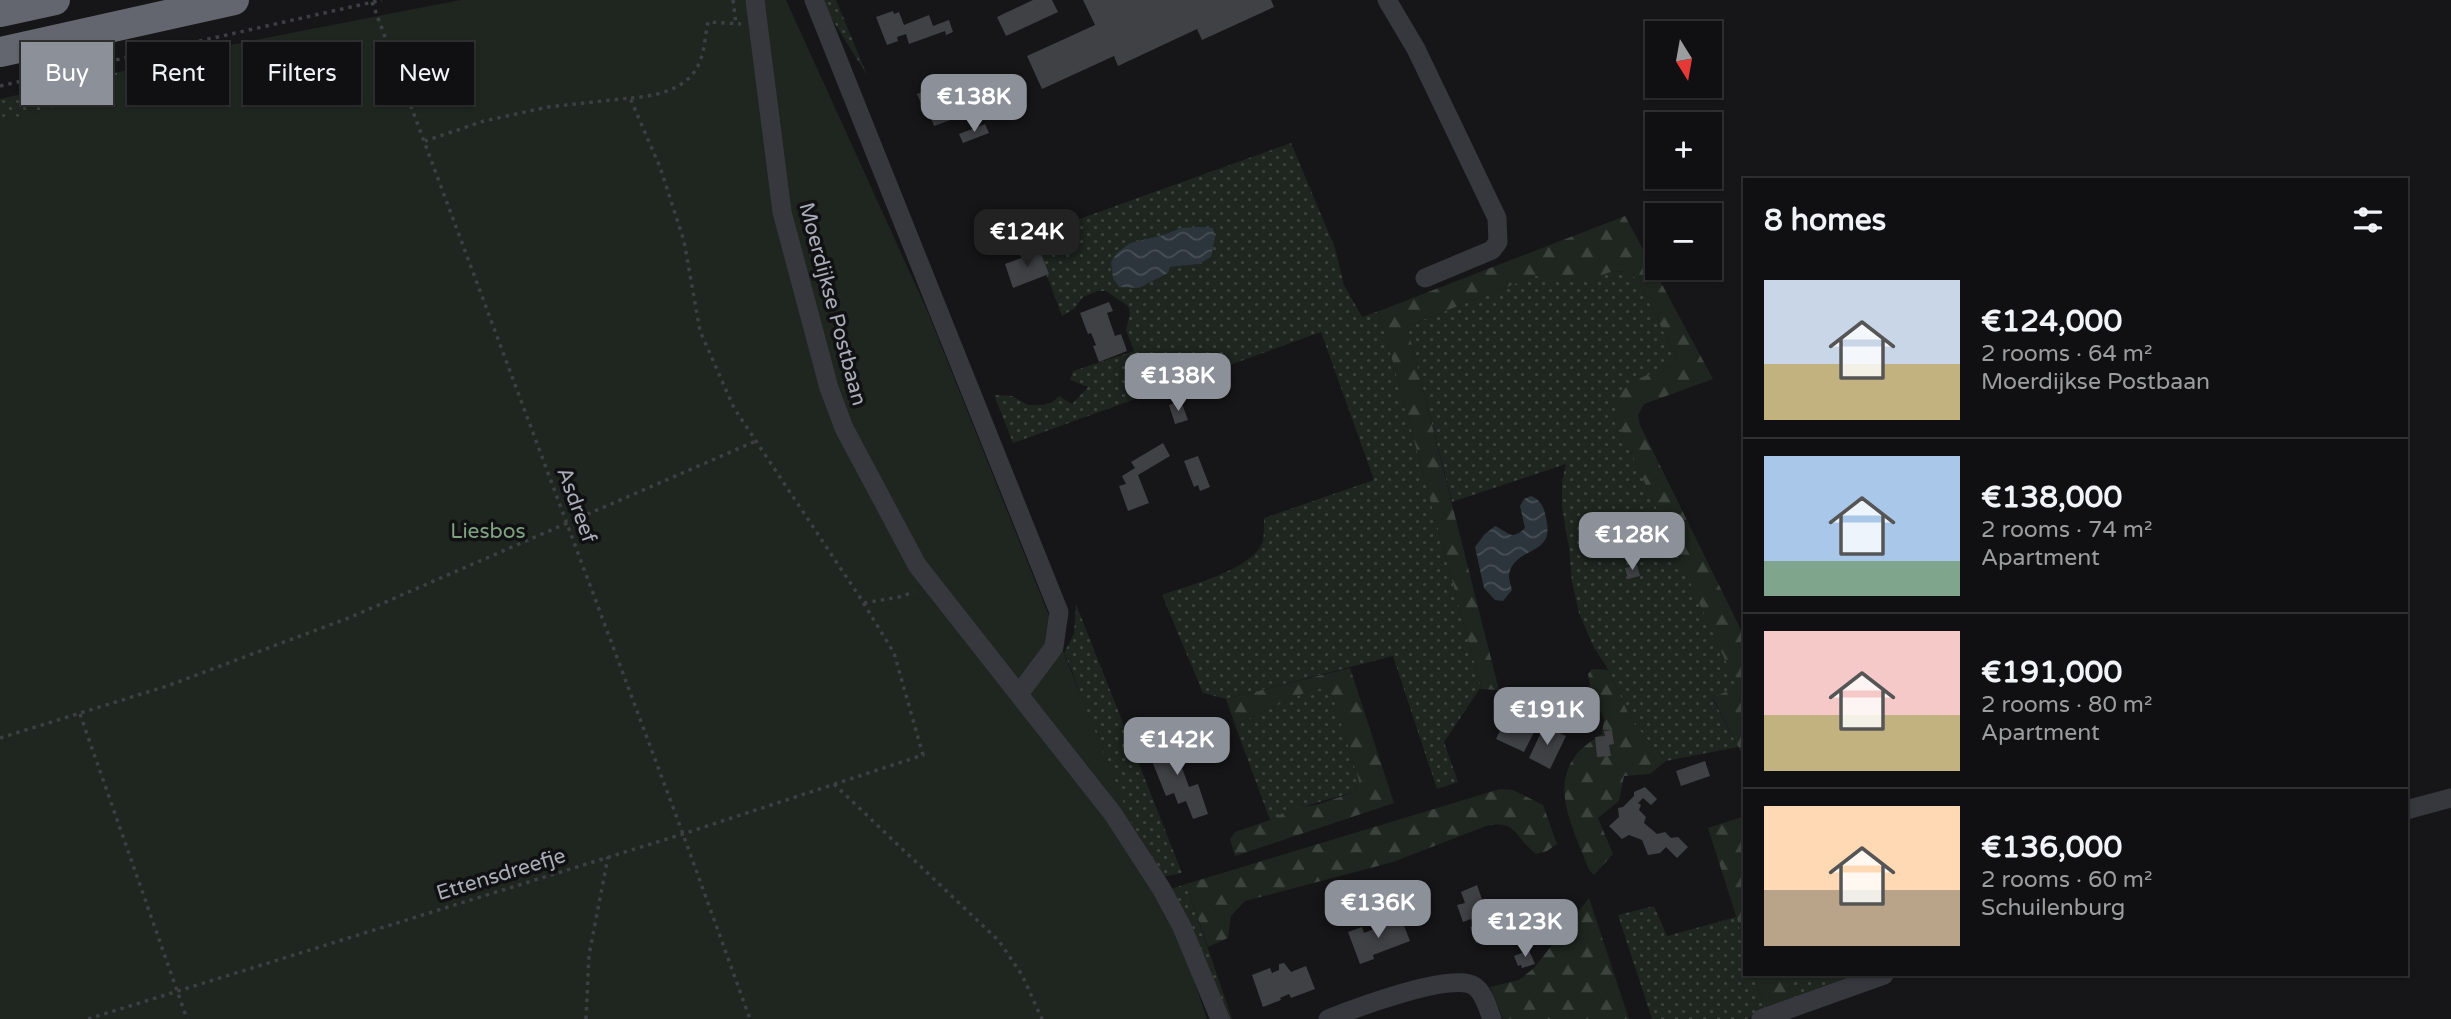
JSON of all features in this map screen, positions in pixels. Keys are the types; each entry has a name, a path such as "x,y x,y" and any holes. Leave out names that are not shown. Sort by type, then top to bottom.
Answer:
{"highway":[{"path":"0,12 55,0"},
{"path":"0,52 234,0"}],"street":[{"name":"Moerdijkse Postbaan","path":"755,0 782,212 829,388 850,440 917,565 1114,814 1161,888 1182,927 1220,1019"},
{"path":"814,0 1059,612 1054,647 1019,694"},
{"path":"1387,0 1416,48 1497,218 1498,242 1492,250 1425,278"},
{"path":"2408,809 2451,797"},
{"path":"1761,1019 1881,976"},
{"path":"1328,1019 1408,991 1458,982 1474,985 1481,993 1492,1019"}],"path":[{"path":"0,86 382,0"},
{"path":"425,141 484,121 548,107 655,96 676,87 692,76 701,61 708,22 736,24 733,0"},
{"name":"Asdreef","path":"372,2 750,1019"},
{"path":"630,98 660,167 684,241 700,331 734,408 864,603 899,597 933,585"},
{"path":"0,738 167,686 351,617 756,441"},
{"name":"Ettensdreefje","path":"88,1019 683,834 923,755 894,653 864,603"},
{"path":"80,713 187,1019"},
{"path":"834,784 999,941 1022,975 1042,1019"},
{"path":"586,1019 589,955 608,857"}],"green space":[{"name":"Liesbos","path":"460,0 786,0 927,310 1190,969 1207,1019 0,1019 0,120 43,112 57,105 113,105 113,78 127,71 127,105 229,105 229,45 243,42 243,105 361,105 361,42 245,42"},
{"path":"820,0 836,0 867,75"},
{"path":"127,70 127,78 113,85 113,73"},
{"path":"21,94 21,105 78,105 0,148 0,99"},
{"path":"1291,143 1335,248 1344,285 1362,317 1379,311 1481,687 1444,742 1458,782 1437,789 1393,656 1226,699 1203,693 1162,595 1219,575 1247,560 1263,541 1264,518 1374,480 1321,332 1013,443 994,395 1012,396 1028,405 1043,405 1053,402 1059,396 1072,404 1088,387 1070,380 1073,371 1134,351 1126,330 1130,314 1128,306 1106,291 1083,297 1075,308 1062,316 1032,236","holes":["1181,228 1211,257 1199,264 1170,267 1168,273 1139,288 1130,243"]},
{"path":"1625,216 1645,253 1645,280 1660,280 1713,379 1644,404 1638,415 1640,425 1743,634 1743,756 1713,698 1737,686 1620,428 1617,413 1622,392 1637,380 1673,364 1676,357 1638,280 1623,272 1616,271 1580,281 1535,276 1407,326 1499,690 1480,689 1379,311"},
{"path":"1609,271 1629,272 1638,280 1676,357 1673,364 1628,386 1620,428 1738,686 1713,699 1738,747 1666,761 1631,720 1579,613 1562,507 1562,481 1566,464 1452,502 1407,326 1535,276 1580,279"},
{"path":"1076,604 1182,873 1157,878 1121,818 1064,653 1074,634"},
{"path":"1350,668 1394,803 1235,856 1230,839 1235,832 1270,820 1293,808 1316,805 1355,792 1359,781 1333,697 1326,688 1313,689 1235,725 1226,699"},
{"path":"1592,669 1609,670 1631,720 1666,761 1650,774 1624,776 1619,801 1598,818 1613,854 1594,875 1589,870 1572,827 1565,797 1568,768 1584,746 1602,734 1604,719 1591,691 1588,674"},
{"path":"1326,688 1333,697 1359,781 1355,792 1270,820 1235,725 1313,689"},
{"path":"1500,789 1513,790 1543,805 1557,844 1536,854 1510,827 1496,824 1486,826 1393,862 1245,901 1231,916 1228,938 1208,947 1186,884"},
{"path":"1743,817 1743,938 1708,828"},
{"path":"1186,884 1232,1019 1229,1019 1165,891"},
{"path":"1589,898 1629,1019 1503,1019 1490,987 1519,980 1534,968"},
{"path":"1654,906 1667,936 1736,917 1743,938 1743,976 1754,976 1766,1012 1746,1019 1652,1019 1618,915"},
{"path":"1754,976 1786,976 1794,1002 1766,1012"},
{"path":"1786,976 1867,976 1794,1002"}],"water":[{"path":"1181,228 1213,228 1215,238 1211,257 1199,264 1170,267 1168,273 1139,288 1119,287 1113,278 1111,262 1117,253 1130,243"},
{"path":"1531,496 1540,502 1544,510 1548,530 1546,538 1542,544 1516,561 1509,574 1512,590 1503,601 1495,600 1484,588 1475,547 1495,526 1513,535 1525,528 1520,506 1524,499"}],"building":[{"path":"1033,0 1052,0 1058,12 1006,36 997,17"},
{"path":"1083,0 1271,0 1274,7 1202,40 1197,29 1118,66 1114,56 1042,89 1027,56 1095,25"},
{"path":"893,11 894,14 899,12 904,25 929,15 933,26 949,20 953,32 946,35 945,31 909,44 906,34 887,45 876,17"},
{"path":"934,78 940,85 943,83 956,118 934,126 926,105 922,106 917,94 924,91 922,84"},
{"path":"985,124 989,133 963,143 959,134"},
{"path":"1040,251 1049,274 1013,288 1005,264"},
{"path":"1109,302 1113,311 1107,313 1115,336 1121,334 1127,351 1099,362 1093,346 1096,345 1091,333 1088,334 1080,313"},
{"path":"1181,401 1188,420 1175,424 1169,405"},
{"path":"1163,443 1170,456 1138,475 1149,503 1128,511 1119,486 1126,484 1122,476 1135,468 1131,462"},
{"path":"1198,456 1210,487 1200,491 1198,485 1194,487 1184,461"},
{"path":"1637,565 1640,576 1628,579 1625,568"},
{"path":"1506,718 1534,732 1524,752 1496,739"},
{"path":"1544,726 1566,736 1550,769 1529,758"},
{"path":"1612,730 1614,744 1609,745 1611,756 1597,757 1595,737 1605,736 1604,731"},
{"path":"1182,739 1187,754 1178,757 1189,787 1198,784 1208,814 1193,819 1186,801 1178,804 1174,793 1166,796 1152,761 1155,760 1151,749 1165,742"},
{"path":"1705,761 1710,776 1681,786 1676,771"},
{"path":"1645,787 1657,799 1651,805 1643,798 1638,803 1641,805 1639,810 1646,817 1644,823 1657,834 1665,832 1671,838 1678,837 1688,847 1677,858 1666,847 1660,853 1648,855 1642,840 1629,835 1622,839 1609,826 1619,817 1618,808 1623,807 1634,796 1634,792"},
{"path":"1477,885 1485,908 1501,902 1505,915 1498,917 1503,933 1476,943 1470,927 1474,926 1471,919 1463,922 1457,905 1465,903 1461,892"},
{"path":"1401,918 1410,941 1373,955 1374,959 1360,964 1348,932 1362,927 1364,933"},
{"path":"1529,950 1535,964 1522,968 1521,965 1518,966 1514,956"},
{"path":"1284,963 1291,972 1306,966 1315,989 1291,998 1289,994 1263,1007 1252,975 1270,968 1272,973 1279,970 1279,964"}]}
